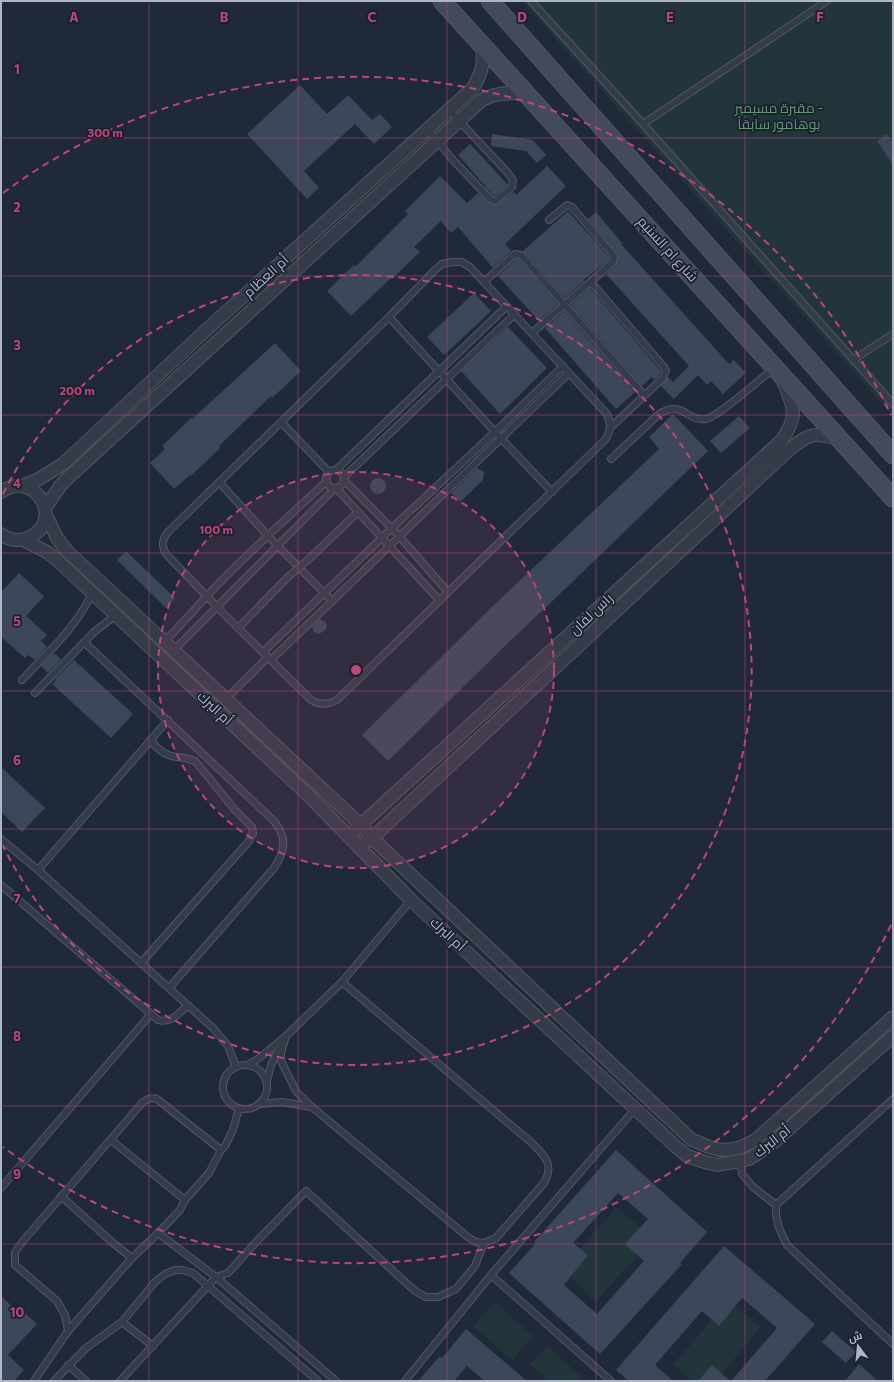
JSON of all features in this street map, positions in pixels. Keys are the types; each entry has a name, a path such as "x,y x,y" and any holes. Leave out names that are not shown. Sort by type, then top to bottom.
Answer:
{"main road":[{"name":"شارع ام السنيم","path":"442,1 893,498"},
{"path":"490,1 893,455"}],"street":[{"name":"أم العظام","path":"4,488 22,486 39,479 63,464 204,332 473,88 479,78 483,63 483,46"},
{"name":"أم العظام","path":"9,540 34,535 42,526 45,511 61,485 71,475 482,100 492,95 510,92 526,94"},
{"path":"204,332 216,344"},
{"name":"راس لفان","path":"347,836 361,825 781,440 790,428 793,414 791,399 778,371"},
{"name":"راس لفان","path":"358,847 372,838 790,449 801,440 816,434 841,439"},
{"name":"أم البرك","path":"22,486 30,489 42,500 45,511 57,538 66,550 319,785 361,825 372,838 692,1140 713,1148 724,1150 736,1149 747,1145 758,1138 893,1017"},
{"name":"أم البرك","path":"9,540 47,552 56,559 309,796 411,900 687,1156 717,1165 740,1162 749,1159 764,1149 893,1036"},
{"path":"309,796 316,792 319,785"}],"lane":[{"path":"531,1 893,404"},
{"path":"643,124 827,1"},
{"path":"427,129 453,160 490,199 495,201 501,197 512,187 513,180 449,110"},
{"path":"532,333 613,262 614,256 572,207 567,205 549,220"},
{"path":"484,282 515,254 519,254 644,395"},
{"path":"591,282 664,368 666,373 663,378 611,427 605,440 337,700 324,704 311,700 217,607 166,554 163,549 162,542 164,536 220,483 442,264 462,262 470,267 607,414 611,427"},
{"path":"329,472 336,470 507,306"},
{"path":"174,650 336,488 342,486 344,479 446,378 514,314"},
{"path":"389,317 552,492"},
{"path":"854,360 893,334"},
{"path":"226,699 267,657 324,593 563,366"},
{"path":"611,459 664,411 678,409 699,419 712,417 778,371"},
{"path":"267,657 332,601 569,373"},
{"path":"281,422 329,472"},
{"path":"336,470 341,472 344,479 400,536 448,592"},
{"path":"329,472 327,481 330,486 336,488 440,601"},
{"path":"165,641 207,596 327,481"},
{"path":"220,483 268,536 332,601"},
{"path":"238,628 287,578 358,512"},
{"path":"22,680 74,624 86,606 92,593"},
{"path":"35,693 94,632 116,616"},
{"path":"84,642 274,821 282,832 284,840 281,859 169,988"},
{"path":"38,870 168,720"},
{"path":"141,963 249,841 253,833 252,827 235,810 196,762 189,758 176,757 163,753 150,740"},
{"path":"1,839 38,870 213,1028 228,1046 236,1067"},
{"path":"1,885 158,1020 168,1020 177,1016 188,1005"},
{"path":"247,1065 253,1066 264,1075 267,1088 266,1096 259,1104 247,1109 239,1108 232,1105 228,1101 223,1091 226,1076 236,1067 247,1065 258,1059 286,1036 342,982 411,900"},
{"path":"286,1036 281,1053 281,1061 296,1091 469,1238 476,1242 484,1243 496,1238 544,1183 548,1175 549,1166 544,1156 533,1144 342,982"},
{"path":"1,1188 151,1014"},
{"path":"266,1081 271,1065 286,1036"},
{"path":"68,1331 65,1315 57,1301 15,1265 14,1258 15,1252 23,1241 61,1196 142,1103 152,1098 163,1103 221,1150"},
{"path":"893,1099 776,1205 775,1216 779,1230 787,1245 893,1344"},
{"path":"259,1104 282,1102 312,1106"},
{"path":"34,1381 68,1331 132,1258 180,1210 185,1200 209,1173 233,1130 239,1108"},
{"path":"404,1381 491,1276 635,1109"},
{"path":"111,1140 185,1200"},
{"path":"740,1162 742,1174 753,1187 776,1205"},
{"path":"120,1381 216,1277 228,1273 306,1191 415,1291 426,1297 438,1297 456,1289 475,1266 484,1243"},
{"path":"61,1196 132,1258"},
{"path":"158,1233 216,1277 336,1381"},
{"path":"54,1381 86,1348 122,1322 155,1282 164,1274 175,1270 182,1270 193,1273 318,1381"},
{"path":"491,1276 608,1380"},
{"path":"122,1322 153,1346"},
{"path":"68,1365 86,1381"}],"green space":[{"name":"مقبرة مسيمير - بوهامور سابقاً","path":"522,1 893,1 893,416"},
{"path":"617,1207 653,1239 596,1301 561,1269"},
{"path":"728,1300 761,1327 716,1381 693,1381 673,1365"},
{"path":"495,1302 533,1336 512,1360 473,1326"},
{"path":"547,1346 581,1377 578,1381 549,1381 530,1364"}],"building":[{"path":"300,85 327,114 348,95 372,120 380,114 392,127 374,144 355,124 304,171 319,188 307,199 247,134"},
{"path":"492,134 533,140 546,155 537,163 526,151 491,146"},
{"path":"887,134 893,143 893,165 877,141"},
{"path":"470,144 508,185 494,196 458,155"},
{"path":"547,166 566,186 505,244 511,251 493,268 458,227 451,233 441,221 414,247 420,252 351,316 327,291 354,265 356,266 408,214 405,211 440,176 467,203 478,193 487,202 495,205 514,192 516,195"},
{"path":"568,211 609,257 609,260 583,280 584,281 565,298 523,251"},
{"path":"596,212 622,243 621,244 729,364 734,360 746,373 723,394 711,381 707,385 698,375 674,399 661,386 668,377 673,382 689,366 606,274 616,265 618,255 588,219"},
{"path":"516,259 519,259 558,304 539,321 498,276"},
{"path":"590,288 661,371 654,380 652,377 642,386 571,305"},
{"path":"474,293 491,311 444,355 427,337"},
{"path":"564,311 635,392 616,409 545,328"},
{"path":"508,327 547,368 500,414 461,371"},
{"path":"275,343 301,371 272,398 271,396 219,446 220,448 191,476 190,475 174,489 150,463 165,449 162,446 191,418 192,419"},
{"path":"673,414 708,451 509,642 388,761 362,735 495,604 659,449 649,437"},
{"path":"739,416 750,428 721,453 710,441"},
{"path":"477,468 484,472 483,480 460,502 451,493"},
{"path":"378,478 385,483 386,486 381,493 378,494 371,489 370,486 375,479"},
{"path":"126,551 175,598 166,608 117,560"},
{"path":"19,573 44,596 26,616 47,635 41,641 47,647 35,660 28,655 25,658 1,637 1,592"},
{"path":"320,619 325,622 327,626 325,631 318,634 314,632 312,627"},
{"path":"54,653 61,659 48,673 41,666"},
{"path":"74,660 133,714 111,738 52,684"},
{"path":"1,767 45,808 22,832 1,812"},
{"path":"616,1150 707,1232 680,1263 682,1264 600,1354 509,1273 536,1243 534,1242","holes":["618,1193 648,1219 625,1244 644,1261 597,1314 564,1285 588,1255 573,1243"]},
{"path":"724,1246 815,1324 765,1381 731,1381 777,1328 742,1298 719,1326 702,1311 655,1365 673,1381 629,1381 616,1370"},
{"path":"1,1296 15,1309 18,1307 37,1324 8,1355 24,1370 14,1381 1,1381"},
{"path":"466,1329 527,1381 485,1381 467,1366 454,1381 418,1381 440,1356 442,1358"},
{"path":"832,1331 856,1352 846,1363 822,1342"},
{"path":"859,1364 878,1381 845,1381"},
{"path":"712,1365 730,1381 698,1381"}]}
